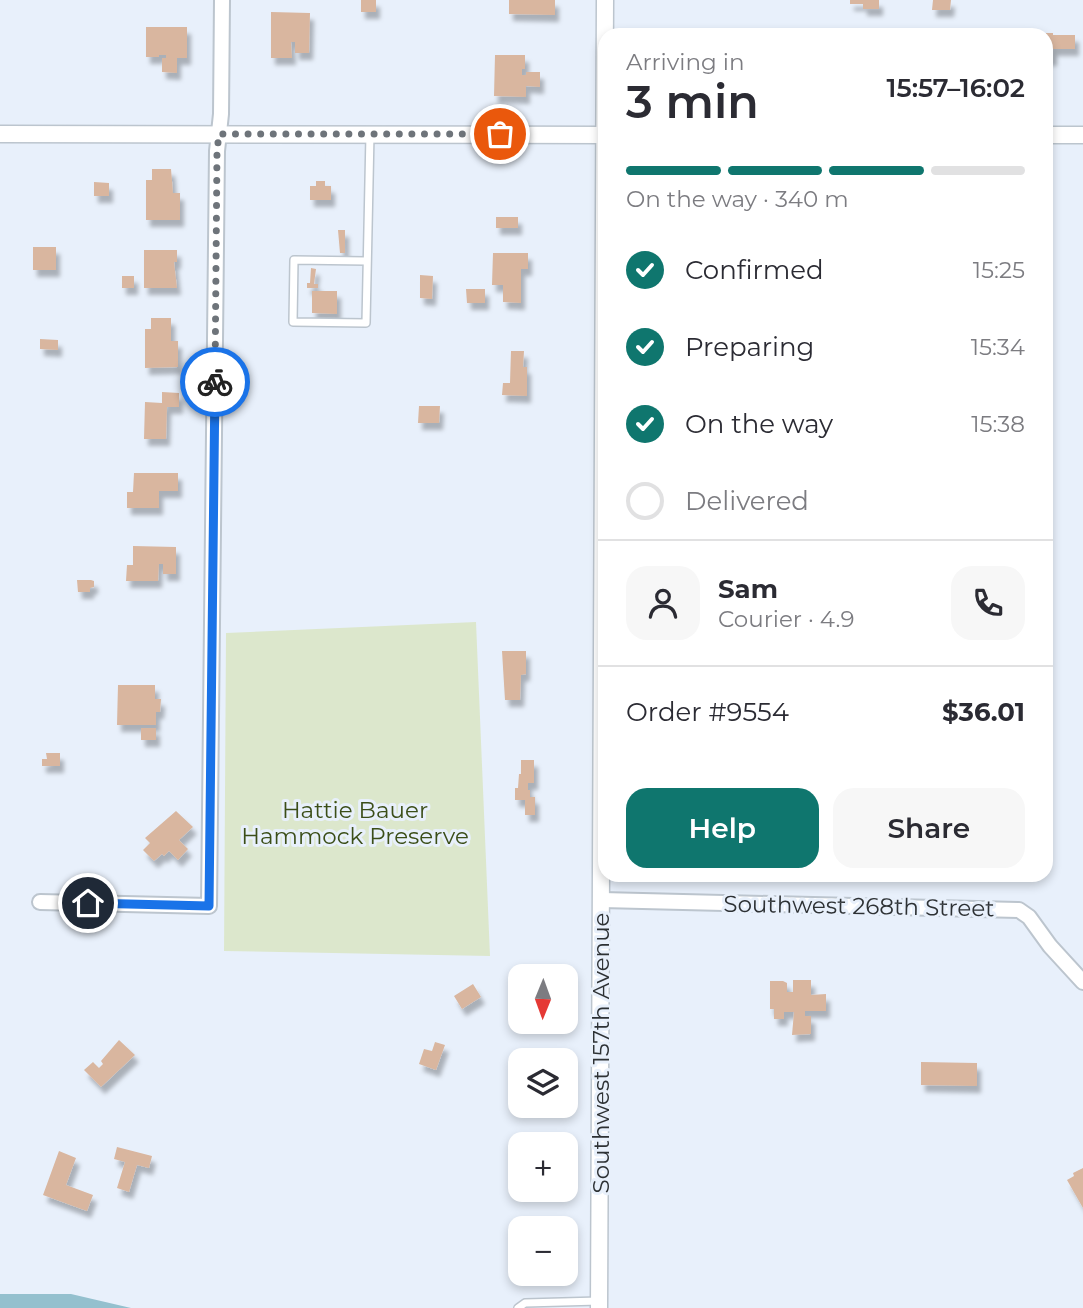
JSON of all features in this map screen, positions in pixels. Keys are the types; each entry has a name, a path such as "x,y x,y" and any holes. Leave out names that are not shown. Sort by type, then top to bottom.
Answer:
{"street":[{"path":"40,902 209,906 217,151 222,0"},
{"name":"Southwest 157th Avenue","path":"605,0 605,28"},
{"path":"0,134 598,135"},
{"path":"1053,135 1083,135"},
{"name":"Southwest 157th Avenue","path":"599,1304 602,882"},
{"name":"Southwest 268th Street","path":"602,900 1019,910 1030,917 1050,946 1083,982"}],"lane":[{"path":"366,261 294,260 293,323 366,323 370,133"},
{"path":"518,1308 525,1303 599,1304"}],"green space":[{"name":"Hattie Bauer Hammock Preserve","path":"476,622 490,956 224,951 226,633"}],"water":[{"path":"0,1294 71,1294 131,1308 0,1308"}],"building":[{"path":"361,0 376,0 376,12 361,12"},
{"path":"509,0 555,0 555,15 509,14"},
{"path":"850,0 879,0 879,9 863,9 863,4 850,4"},
{"path":"933,0 951,0 950,10 932,10"},
{"path":"271,12 310,13 309,53 295,53 295,42 291,42 292,58 271,58"},
{"path":"146,27 187,27 187,58 177,58 177,73 162,72 162,58 166,58 166,55 146,57"},
{"path":"1053,35 1075,35 1075,49 1053,49"},
{"path":"495,55 525,55 522,75 526,75 526,72 540,72 540,87 526,86 526,97 494,96"},
{"path":"152,169 171,169 173,193 180,193 180,220 146,220 146,180 152,180"},
{"path":"316,181 325,181 325,186 331,186 331,200 310,200 310,186 316,186"},
{"path":"94,182 109,183 109,196 94,196"},
{"path":"496,217 518,217 518,228 496,228"},
{"path":"338,230 345,230 345,253 340,253"},
{"path":"33,247 56,247 56,270 33,270"},
{"path":"144,250 177,250 177,262 174,262 177,288 144,288"},
{"path":"493,253 528,253 528,269 521,269 521,303 503,302 503,285 492,285"},
{"path":"311,268 316,269 314,284 318,284 318,288 307,288"},
{"path":"420,275 433,276 432,299 420,298"},
{"path":"122,276 134,276 134,288 122,288"},
{"path":"466,289 485,289 485,303 467,303"},
{"path":"312,291 337,291 337,314 312,313"},
{"path":"151,318 171,318 171,341 178,341 178,367 145,368 145,329 151,329"},
{"path":"40,339 58,340 58,350 40,349"},
{"path":"511,351 524,351 527,396 502,395 503,383 510,383"},
{"path":"162,392 179,393 179,407 167,407 166,439 144,439 145,402 162,403"},
{"path":"419,406 440,406 439,423 418,423"},
{"path":"134,473 178,473 178,491 159,491 159,508 127,508 127,492 133,492"},
{"path":"133,546 176,547 176,574 163,574 163,564 159,564 158,581 126,581 127,565 133,565"},
{"path":"77,580 94,581 94,587 90,588 90,592 78,592"},
{"path":"502,651 526,651 526,674 521,675 520,700 505,700"},
{"path":"118,685 155,685 155,699 161,699 160,712 156,712 156,725 117,725"},
{"path":"141,728 156,728 156,740 141,740"},
{"path":"46,753 60,753 60,766 42,766 42,759 47,759"},
{"path":"521,760 534,760 534,783 528,783 528,790 530,797 535,797 535,815 525,815 525,800 515,800"},
{"path":"176,811 193,827 179,840 188,849 178,860 169,851 154,861 143,850 150,843 145,838"},
{"path":"793,980 811,980 811,995 826,994 826,1011 805,1011 805,1016 811,1016 811,1034 792,1035 794,1012 784,1012 784,1019 774,1019 774,1009 770,1009 770,981 783,981 787,983 787,992 793,992"},
{"path":"473,984 481,997 462,1009 454,996"},
{"path":"119,1040 135,1055 101,1087 84,1070 93,1062 99,1068 103,1064 101,1061"},
{"path":"435,1042 445,1045 436,1070 419,1064 424,1049 432,1051"},
{"path":"921,1062 977,1063 977,1086 921,1085"},
{"path":"117,1147 152,1156 149,1168 137,1165 129,1192 117,1188 125,1162 114,1159"},
{"path":"59,1151 76,1158 66,1185 93,1195 87,1211 43,1195"},
{"path":"1083,1168 1083,1208 1067,1180"}],"way so far":[{"path":"215,382 219,134 500,134"}],"route":[{"path":"88,903 209,906 215,382"}]}
